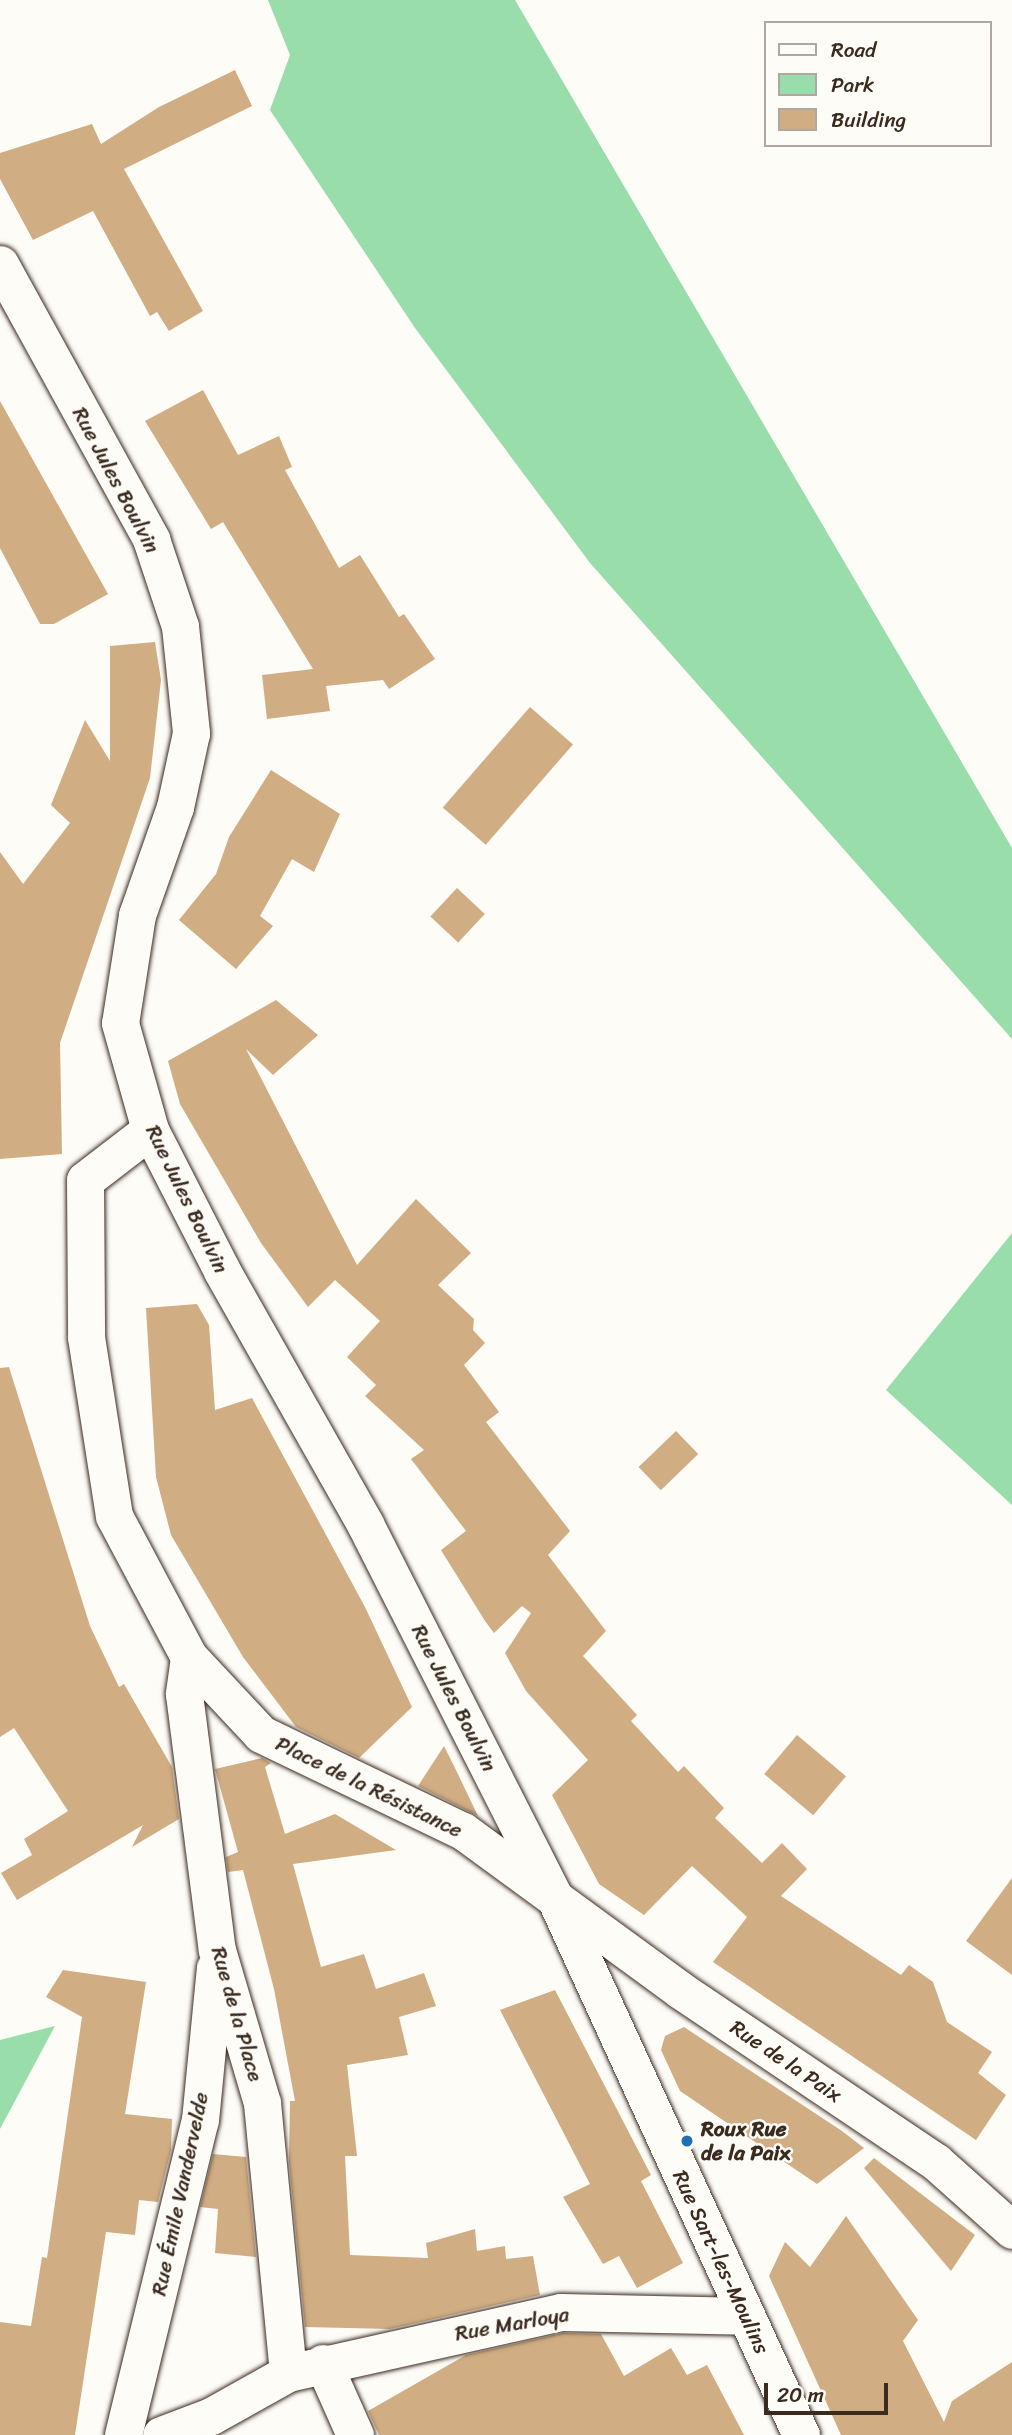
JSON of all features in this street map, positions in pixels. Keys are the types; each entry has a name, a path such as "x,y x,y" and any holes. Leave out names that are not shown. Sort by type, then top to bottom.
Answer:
{"street":[{"name":"Rue Jules Boulvin","path":"0,264 151,539 180,626 191,733 176,807 137,915 120,1023 150,1130 222,1272 365,1524 555,1898"},
{"name":"Place de la Résistance","path":"150,1130 85,1180 86,1337 114,1516 190,1657 261,1734 463,1831 555,1898"},
{"name":"Rue de la Place","path":"190,1657 184,1694 217,1950 262,2103 288,2373"},
{"name":"Rue de la Paix","path":"555,1898 936,2162 1012,2230"},
{"name":"Rue Sart-les-Moulins","path":"555,1898 801,2435"},
{"name":"Rue Émile Vandervelde","path":"123,2435 200,2120 217,1950"},
{"name":"Rue Marloya","path":"161,2435 211,2416 288,2373 323,2363 561,2312 746,2316"},
{"path":"323,2363 355,2435"}],"green space":[{"path":"268,0 515,0 1012,848 1012,1039 590,563 415,328 270,110 290,55"},
{"path":"1012,1233 1012,1505 886,1390"},
{"path":"55,2026 0,2129 0,2040"}],"building":[{"path":"235,70 252,106 124,169 203,311 169,331 157,312 150,316 93,211 33,240 0,179 0,153 92,124 101,144 159,107"},
{"path":"203,390 238,455 279,436 292,467 285,470 339,568 360,555 399,617 404,614 435,659 389,689 383,680 326,686 330,711 267,719 262,675 313,669 223,522 211,529 145,421"},
{"path":"0,401 108,594 54,624 40,624 0,548"},
{"path":"155,642 161,680 150,778 60,1043 62,1154 0,1159 0,852 23,884 70,823 51,805 85,720 110,761 110,646"},
{"path":"530,707 573,744 486,845 443,807"},
{"path":"271,770 340,814 314,872 292,859 260,916 273,926 236,969 179,920 216,874 229,837"},
{"path":"457,888 485,914 458,942 430,917"},
{"path":"276,1000 318,1035 273,1075 246,1049 357,1265 416,1199 471,1253 438,1285 474,1319 473,1330 485,1343 464,1365 499,1412 486,1422 570,1531 548,1555 606,1631 583,1656 637,1715 631,1721 678,1772 684,1766 724,1808 715,1818 762,1863 782,1843 807,1869 781,1896 901,1975 909,1965 933,1982 947,2022 992,2052 978,2073 1006,2095 976,2140 713,1962 747,1917 692,1866 644,1915 599,1884 552,1795 588,1760 526,1691 505,1653 531,1613 522,1606 494,1633 485,1621 441,1550 466,1531 411,1459 424,1450 365,1396 376,1385 347,1357 380,1321 335,1280 308,1307 261,1243 180,1104 168,1061"},
{"path":"197,1304 209,1325 215,1410 252,1398 365,1607 412,1707 359,1758 296,1727 243,1657 171,1535 156,1477 146,1308"},
{"path":"9,1367 90,1626 119,1687 124,1684 172,1767 179,1819 132,1847 143,1825 17,1900 1,1873 32,1855 24,1839 68,1811 14,1728 0,1737 0,1368"},
{"path":"676,1431 698,1454 661,1490 639,1467"},
{"path":"797,1735 846,1776 813,1815 764,1774"},
{"path":"444,1746 455,1768 478,1816 418,1786"},
{"path":"262,1758 271,1763 265,1767 285,1834 335,1814 396,1850 293,1864 321,1967 364,1954 376,1989 424,1973 436,2006 399,2017 408,2055 347,2065 357,2156 345,2156 350,2255 428,2258 426,2243 475,2229 477,2251 505,2246 506,2259 533,2256 540,2295 390,2329 305,2327 289,2161 290,2101 295,2101 274,1989 243,1870 228,1872 226,1857 238,1852 215,1769"},
{"path":"1012,1878 1012,1975 966,1941"},
{"path":"63,1970 146,1982 125,2114 172,2119 171,2150 158,2202 139,2200 135,2235 106,2232 75,2435 0,2435 0,2322 31,2326 42,2257 47,2258 82,2017 46,1997"},
{"path":"555,1990 651,2175 641,2181 683,2263 637,2288 619,2256 603,2264 563,2197 590,2184 500,2010"},
{"path":"684,2027 864,2148 817,2184 680,2091 661,2050 665,2036"},
{"path":"213,2154 246,2157 256,2257 215,2253 218,2209 200,2207"},
{"path":"874,2158 975,2235 951,2271 864,2168"},
{"path":"846,2216 918,2320 903,2341 944,2422 952,2401 1012,2362 1012,2435 841,2435 769,2276 785,2242 810,2267"},
{"path":"563,2333 601,2334 624,2376 671,2348 687,2375 707,2365 744,2435 379,2435 368,2411 466,2355"}],"place":[{"name":"Roux Rue de la Paix","path":"687,2141"}]}
